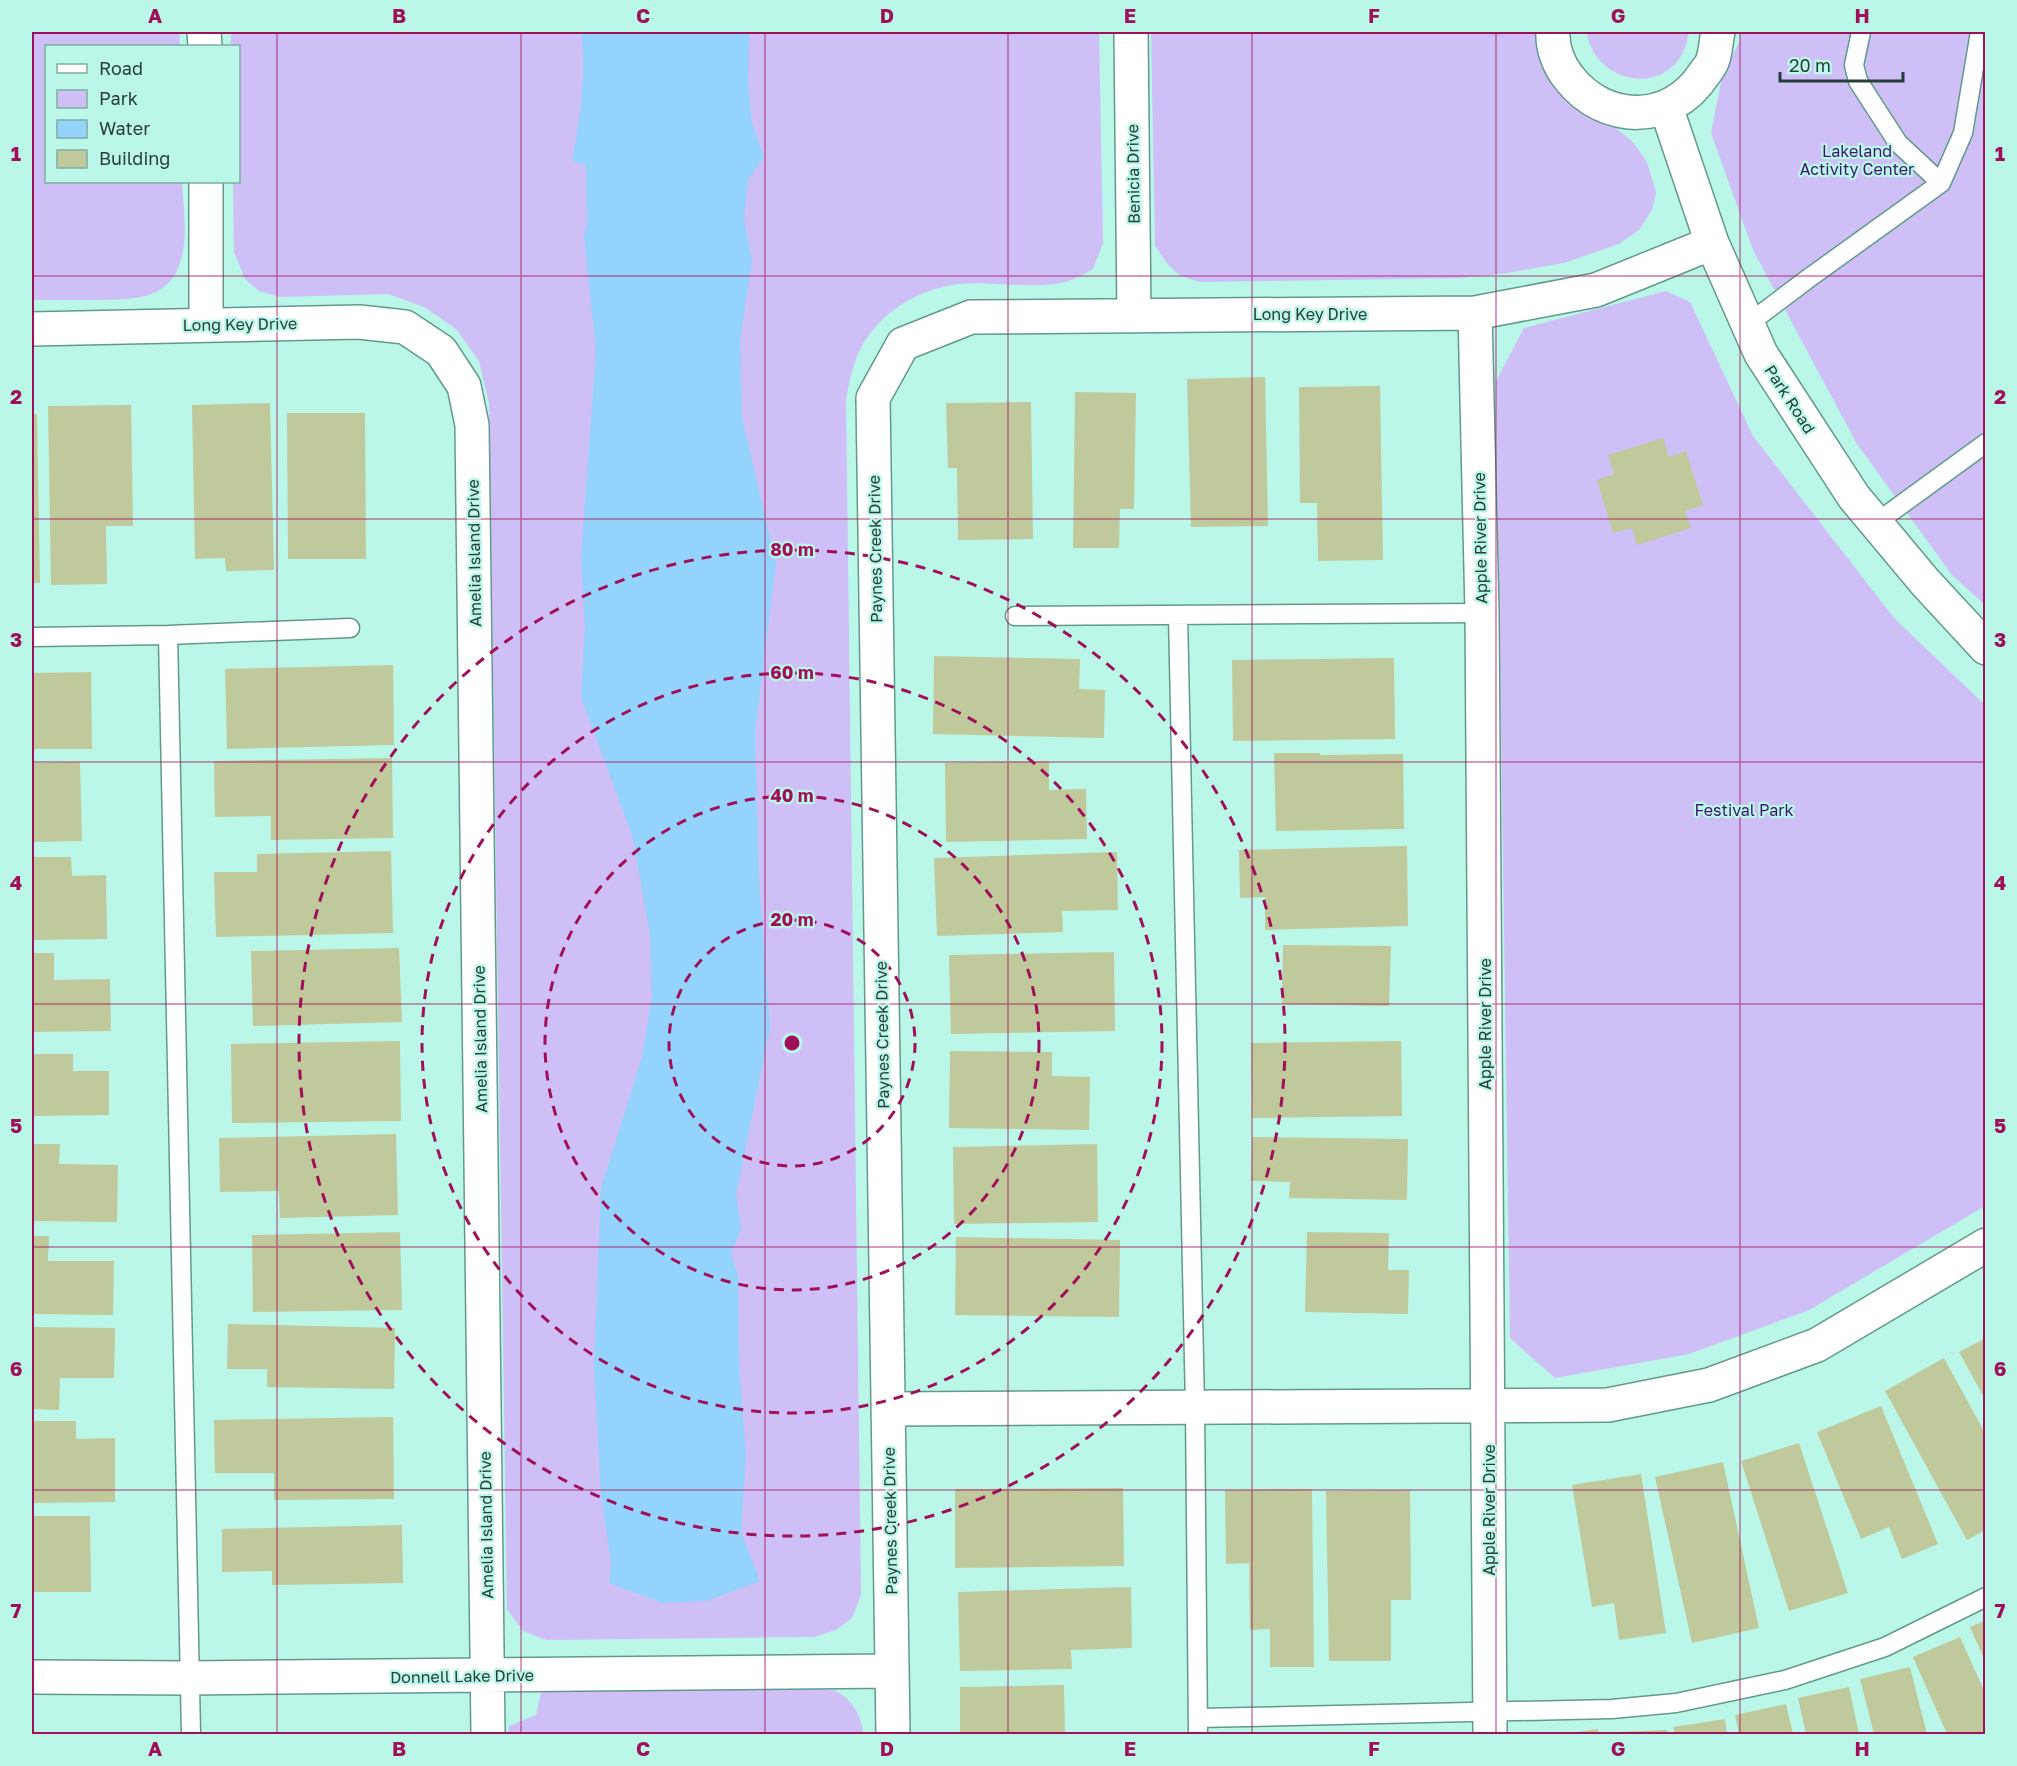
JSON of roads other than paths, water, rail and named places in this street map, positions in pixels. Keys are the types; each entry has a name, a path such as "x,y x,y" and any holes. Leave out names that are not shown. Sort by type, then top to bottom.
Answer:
{"street":[{"name":"Benicia Drive","path":"1131,32 1134,316"},
{"path":"1553,32 1552,38 1560,67 1579,92 1605,108 1636,114 1666,107 1695,88 1713,60 1718,32"},
{"name":"Park Road","path":"1666,107 1712,243 1761,354 1854,497 1925,582 1986,648"},
{"path":"206,183 206,324"},
{"name":"Long Key Drive","path":"903,344 971,316 1475,313 1596,290 1712,243"},
{"name":"Apple River Drive","path":"1475,313 1482,613 1490,1723"},
{"name":"Long Key Drive","path":"32,329 359,322 405,327 441,351"},
{"name":"Paynes Creek Drive","path":"893,1734 873,398 903,344"},
{"name":"Amelia Island Drive","path":"441,351 464,386 472,425 488,1734"},
{"path":"888,1409 1608,1405 1709,1385 1817,1345 1986,1245"},
{"name":"Donnell Lake Drive","path":"32,1677 488,1676 892,1671"}],"lane":[{"path":"1861,32 1854,65 1858,81 1898,143 1941,183"},
{"path":"1748,324 1941,183 1963,133 1980,32"},
{"path":"1876,523 1986,443"},
{"path":"1016,616 1482,613"},
{"path":"1178,615 1195,1407 1198,1726 1490,1723 1676,1703 1785,1680 1885,1647 1986,1597"},
{"path":"32,637 168,635 350,628"},
{"path":"168,635 191,1734"}],"water":[{"path":"581,32 749,32 748,84 752,123 764,157 748,179 744,219 752,260 740,341 742,417 776,563 755,732 759,879 770,1028 736,1194 741,1229 731,1253 738,1277 739,1368 746,1455 741,1532 760,1581 706,1601 662,1603 609,1583 611,1562 601,1495 594,1366 601,1188 642,1057 652,997 650,936 633,838 581,697 585,626 581,559 596,351 584,235 587,226 586,166 572,161 583,81"}],"park label":[{"name":"Lakeland Activity Center","path":"1857,160"},
{"name":"Festival Park","path":"1744,810"}]}
